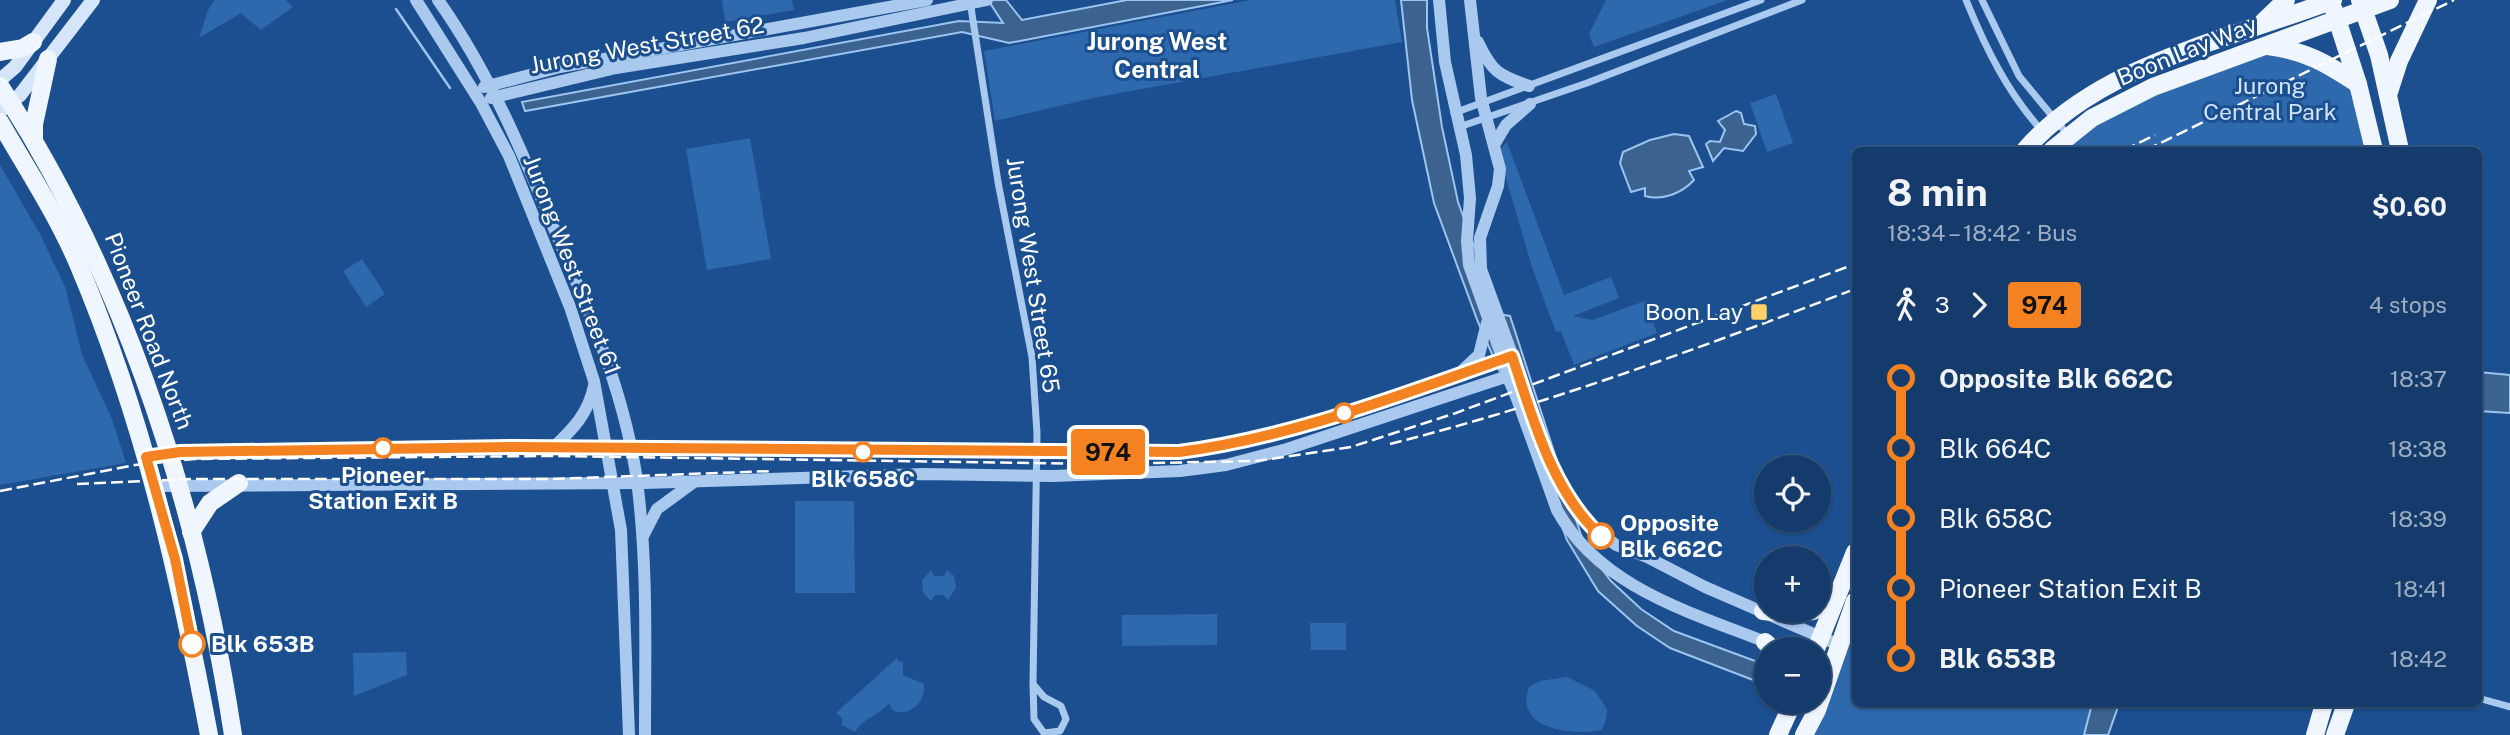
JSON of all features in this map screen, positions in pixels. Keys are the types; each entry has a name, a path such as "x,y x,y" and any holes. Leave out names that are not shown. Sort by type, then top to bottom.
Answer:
{"main road":[{"path":"0,80 15,67 64,0"},
{"path":"5,106 48,59 93,0"},
{"path":"2258,27 2286,0"},
{"path":"2331,0 2358,84 2373,147"},
{"name":"Boon Lay Way","path":"2028,147 2048,125 2124,78 2331,0"},
{"name":"Boon Lay Way","path":"2059,144 2092,118 2153,87 2338,19 2362,5 2390,0"},
{"path":"2389,92 2399,61 2428,0"},
{"path":"2362,5 2389,92 2399,147"},
{"path":"0,52 23,48 33,42"},
{"path":"2264,46 2296,50 2317,58 2358,84"},
{"path":"34,143 34,124 48,59"},
{"name":"Pioneer Road North","path":"0,86 5,106 34,143 81,225 118,308 179,484 233,735"},
{"name":"Pioneer Road North","path":"0,122 79,266 124,386 155,486 185,604 209,735"},
{"path":"191,532 210,503 239,483"},
{"path":"1831,656 1839,645 1852,569"},
{"path":"1823,637 1847,598"},
{"path":"2315,735 2323,707"},
{"path":"2335,735 2346,707"},
{"path":"1778,735 1786,714"},
{"path":"1804,735 1815,714"}],"street":[{"name":"Jurong West Street 61","path":"416,0 477,97 509,156 570,307 594,382 621,530 629,735"},
{"name":"Jurong West Street 61","path":"438,0 477,57 520,144 603,345 631,449 637,482 643,538 645,735"},
{"name":"Jurong West Street 62","path":"477,97 560,67 927,0"},
{"name":"Jurong West Street 62","path":"494,90 804,38 987,0"},
{"path":"1439,0 1454,113 1459,127 1471,198 1466,241 1469,265 1488,320 1507,358"},
{"path":"1470,0 1482,103 1500,169 1498,186 1480,238 1481,269 1557,510 1580,544 1603,565 1653,595 1754,639"},
{"path":"1454,113 1761,0"},
{"path":"1459,127 1530,104 1802,0"},
{"path":"1966,0 2006,85 2019,105 2048,125 2059,144"},
{"path":"1982,0 2019,76 2059,144"},
{"name":"Jurong West Street 65","path":"970,2 998,183 1032,357 1037,452 1033,684 1036,726 1044,733 1060,731 1066,719 1061,706 1044,697 1033,684"},
{"path":"1474,33 1488,65 1506,77 1529,86"},
{"path":"1494,145 1506,125 1530,104"},
{"path":"1452,378 1474,363 1479,355 1486,337 1488,320"},
{"path":"146,457 304,449 1179,452 1235,444 1285,432 1507,358"},
{"path":"155,486 239,483 637,482 923,474 1037,476 1180,471 1226,465 1384,419 1512,374"},
{"path":"1512,374 1560,487 1588,524 1616,545 1647,556 1705,587 1754,607"},
{"path":"553,448 579,423 591,401 594,382"},
{"path":"643,538 657,509 698,481"},
{"path":"1784,623 1808,637"},
{"path":"1831,644 1839,645"},
{"path":"2482,699 2510,707"}],"green space":[{"path":"215,0 286,0 293,7 261,30 241,13 199,38 208,10"},
{"path":"722,0 792,0 794,10 725,22"},
{"path":"1251,0 1395,0 1402,42 1098,97 995,121 984,51"},
{"path":"1606,0 1728,0 1594,47 1589,34"},
{"name":"Jurong Central Park","path":"2264,47 2335,70 2358,97 2369,147 2057,147 2093,119"},
{"path":"1776,94 1793,143 1767,152 1750,103"},
{"path":"750,138 771,259 707,270 686,149"},
{"path":"1507,142 1564,295 1611,277 1619,298 1573,316 1592,320 1645,301 1657,333 1574,365 1561,331 1556,332 1532,267 1498,151"},
{"path":"0,165 40,234 66,289 82,355 112,419 126,463 0,485"},
{"path":"362,259 385,294 366,307 343,271"},
{"path":"795,501 854,501 855,593 795,593"},
{"path":"931,570 934,576 944,576 947,570 954,576 956,588 948,600 943,595 935,595 931,601 923,592 922,580"},
{"path":"1217,614 1217,645 1122,646 1122,615"},
{"path":"1310,623 1346,623 1346,650 1311,650"},
{"path":"1852,634 1852,707 2091,707 2084,735 1810,735 1819,714 1831,714 1831,685"},
{"path":"406,652 407,675 354,696 353,653"},
{"path":"898,657 898,661 903,662 903,675 924,684 922,697 916,707 899,712 892,710 889,703 862,723 855,732 842,725 842,718 836,713"},
{"path":"1567,677 1595,691 1607,709 1601,730 1565,731 1539,722 1530,714 1526,702 1529,687 1540,681"}],"shaded area":[{"path":"988,0 1006,0 1022,20 1127,0 1233,0 1009,43 962,32 525,111 522,102 959,21 1003,23"},
{"path":"1401,0 1427,0 1427,28 1442,127 1458,202 1499,314 1510,316 1581,535 1611,581 1641,609 1674,631 1754,661 1754,680 1670,648 1637,626 1598,591 1567,540 1522,422 1478,322 1434,203 1412,100"},
{"path":"1736,111 1741,113 1744,124 1755,126 1756,134 1743,151 1724,148 1713,161 1706,144 1710,141 1720,142 1725,130 1718,121"},
{"path":"1674,134 1689,136 1703,167 1689,171 1694,180 1684,189 1665,197 1645,196 1645,188 1631,192 1620,163 1623,152 1650,140"},
{"path":"2482,372 2510,375 2510,413 2482,411"},
{"path":"2091,707 2118,707 2108,735 2084,735"}],"waterway":[{"path":"396,9 450,88"}],"railway":[{"path":"2152,147 2454,0"},
{"path":"2130,147 2155,135"},
{"path":"0,491 135,465 194,459 550,456 1101,464 1256,461 1351,447 1456,413 1852,265"},
{"path":"1390,444 1567,393 1852,290"},
{"path":"77,484 193,479 552,479 773,471"}],"bus line":[{"name":"974","path":"192,644 169,534 146,457 180,452 516,447 731,451 1179,452 1235,444 1285,432 1512,356 1560,487 1577,512 1601,536"}],"place":[{"name":"Boon Lay","path":"1759,312"},
{"name":"Pioneer Station Exit B","path":"383,448"},
{"name":"Blk 658C","path":"863,452"},
{"name":"Opposite Blk 662C","path":"1601,536"},
{"name":"Blk 653B","path":"192,644"}],"district":[{"name":"Jurong West Central","path":"1157,56"}]}
